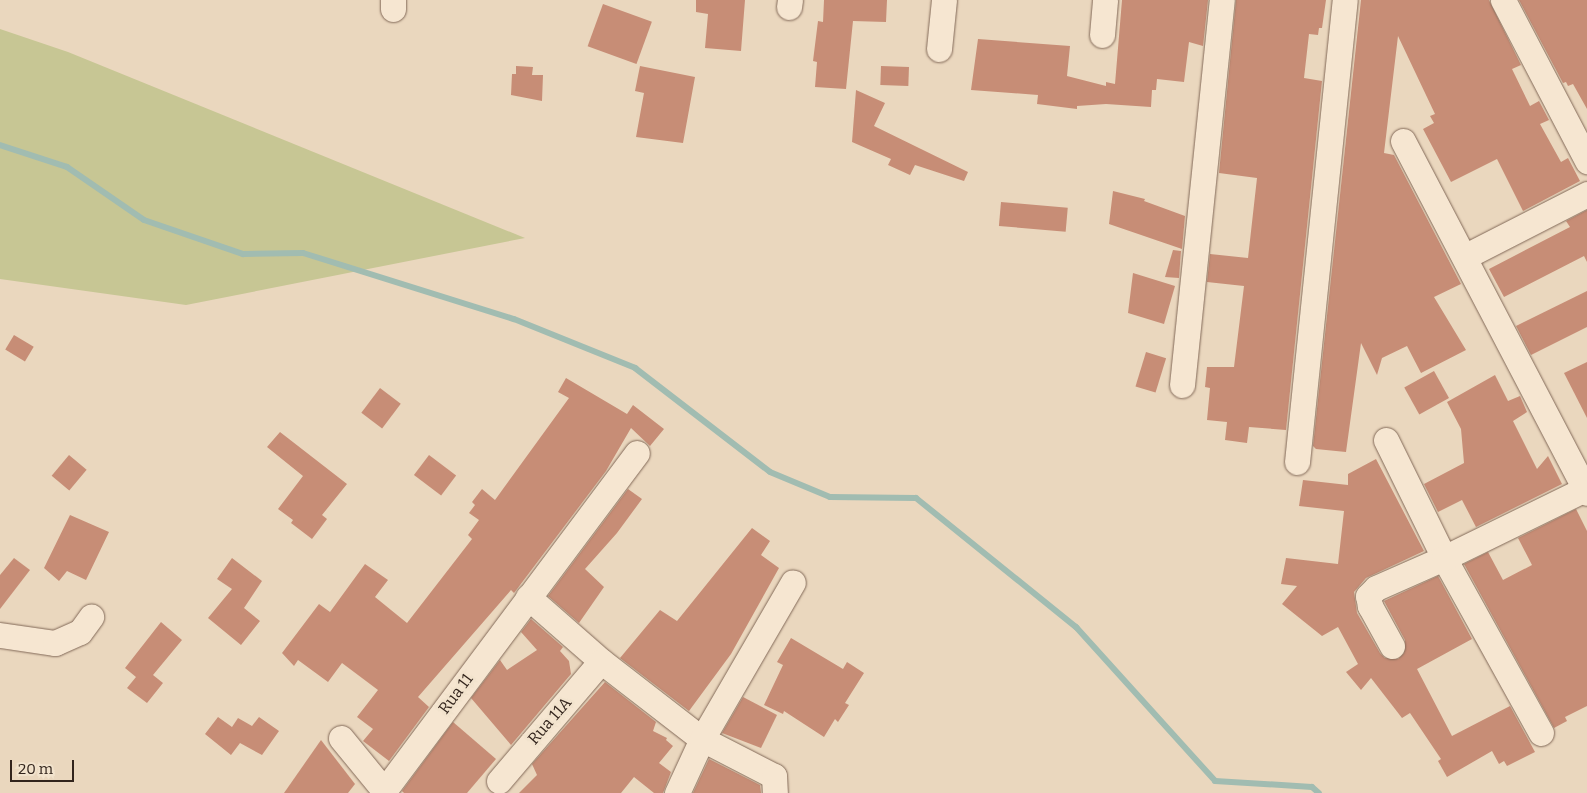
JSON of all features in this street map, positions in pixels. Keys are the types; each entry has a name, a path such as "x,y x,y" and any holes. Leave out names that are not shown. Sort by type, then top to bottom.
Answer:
{"street":[{"path":"939,49 944,0"},
{"path":"1102,35 1105,0"},
{"path":"1182,385 1222,0"},
{"path":"1297,462 1345,0"},
{"path":"1503,0 1587,161"},
{"path":"1392,646 1368,596 1376,588 1586,491 1466,256 1403,141"},
{"path":"1466,256 1587,194"},
{"path":"1386,440 1444,558 1541,732"},
{"name":"Rua 11","path":"385,792 528,597 637,453"},
{"path":"677,793 702,739 793,582"},
{"path":"528,597 601,661 702,739 774,776 776,793"},
{"path":"0,635 55,643 80,632 91,617"},
{"name":"Rua 11A","path":"499,781 601,661"},
{"path":"341,738 385,792"}],"shaded area":[{"path":"0,29 68,52 525,238 186,305 0,279"}],"building":[{"path":"696,0 745,0 741,51 705,48 708,14 696,12"},
{"path":"824,0 887,0 886,22 853,21 846,89 815,87 817,62 813,61 818,21 823,22"},
{"path":"1122,0 1208,0 1203,46 1189,42 1184,82 1157,79 1156,90 1152,90 1151,107 1106,104 1077,106 1077,109 1037,104 1038,95 971,90 978,39 1070,46 1067,76 1106,86 1106,82 1115,84"},
{"path":"1236,0 1326,0 1322,28 1319,28 1318,35 1309,34 1304,78 1322,81 1286,430 1249,427 1247,443 1225,440 1227,422 1207,420 1210,388 1205,387 1207,367 1234,367 1244,286 1207,282 1210,254 1248,258 1257,178 1219,173"},
{"path":"1361,0 1489,0 1521,65 1512,69 1530,106 1539,101 1549,120 1540,124 1561,162 1568,158 1580,181 1523,211 1497,159 1451,182 1423,129 1434,123 1430,116 1435,114 1398,36 1384,153 1394,155 1461,284 1434,297 1466,350 1421,373 1407,346 1382,358 1377,375 1361,343 1346,452 1316,449 1313,446"},
{"path":"1519,0 1587,0 1587,109 1573,84 1568,86 1566,82 1563,83"},
{"path":"603,4 652,22 636,64 588,46"},
{"path":"516,66 533,67 532,75 543,75 542,101 511,95 512,74 516,74"},
{"path":"640,66 695,77 683,143 636,137 644,93 635,91"},
{"path":"881,66 909,67 908,86 880,85"},
{"path":"856,90 885,103 874,126 968,172 964,181 915,165 910,175 888,165 891,159 852,142"},
{"path":"1113,191 1145,199 1144,201 1185,216 1182,249 1109,224"},
{"path":"1001,202 1068,208 1066,232 999,226"},
{"path":"1587,210 1587,262 1584,256 1504,297 1489,269 1570,227 1566,221"},
{"path":"1173,250 1181,251 1179,278 1165,277"},
{"path":"1133,273 1175,286 1164,324 1128,313"},
{"path":"1587,291 1587,327 1531,355 1516,326"},
{"path":"14,335 34,347 25,361 5,350"},
{"path":"1146,352 1166,358 1156,393 1135,386"},
{"path":"1587,362 1587,418 1564,373"},
{"path":"1434,371 1449,398 1419,415 1404,387"},
{"path":"1495,375 1508,401 1520,396 1527,412 1513,421 1537,469 1548,456 1562,484 1476,527 1462,500 1438,512 1424,484 1464,463 1461,429 1447,402"},
{"path":"566,378 627,414 633,405 664,429 650,446 631,428 606,471 514,593 511,590 418,697 429,707 389,761 363,741 373,729 357,717 378,690 342,663 328,682 298,660 294,666 282,653 319,604 330,612 365,564 388,580 375,597 407,623 472,539 468,535 479,520 469,513 475,505 472,502 482,489 495,500 569,398 558,392"},
{"path":"380,388 401,404 382,428 361,413"},
{"path":"280,432 347,484 322,515 327,519 312,539 291,523 293,520 278,509 303,476 267,447"},
{"path":"69,455 87,470 69,490 52,476"},
{"path":"429,455 456,475 441,495 414,475"},
{"path":"1376,459 1424,551 1366,578 1354,592 1357,613 1380,653 1385,658 1398,659 1404,653 1405,640 1384,601 1438,576 1472,639 1417,669 1452,736 1510,706 1535,752 1507,766 1504,761 1499,764 1492,751 1447,777 1438,761 1441,759 1410,713 1402,718 1371,678 1361,690 1346,672 1358,664 1338,627 1322,636 1282,604 1297,586 1281,584 1286,558 1338,564 1344,511 1299,506 1303,480 1348,485 1348,474"},
{"path":"628,489 642,499 617,533 585,569 604,587 579,623 548,596"},
{"path":"1576,509 1587,531 1587,706 1565,717 1567,721 1554,728 1464,564 1488,552 1503,580 1532,565 1518,538"},
{"path":"70,515 109,532 86,580 67,571 59,581 44,568"},
{"path":"752,528 770,541 761,555 779,568 731,654 689,711 620,658 660,610 677,621"},
{"path":"14,558 30,570 0,609 0,575"},
{"path":"232,558 262,581 244,608 260,621 241,645 208,618 232,589 217,579"},
{"path":"531,619 563,647 560,651 569,661 571,674 511,745 471,698 500,660 507,670 537,650 521,632"},
{"path":"161,622 182,640 153,675 163,683 147,703 127,688 136,677 125,668"},
{"path":"791,638 843,669 847,662 864,673 845,703 849,705 838,722 835,719 824,737 784,711 783,714 764,705 783,665 777,662"},
{"path":"605,682 656,722 653,731 667,738 666,740 673,746 659,763 671,772 663,793 654,793 634,777 621,793 519,793 537,775 532,764"},
{"path":"743,697 777,715 761,748 722,733"},
{"path":"218,717 232,727 238,718 252,726 259,717 279,731 262,755 240,743 231,755 205,734"},
{"path":"453,722 496,759 467,793 404,793 402,791"},
{"path":"321,740 355,784 348,793 284,793"},
{"path":"709,759 760,785 761,793 693,793"}],"waterway":[{"path":"0,145 67,167 144,220 243,254 303,253 514,319 635,368 770,472 830,497 916,498 1076,627 1215,781 1312,787 1319,793"}]}
